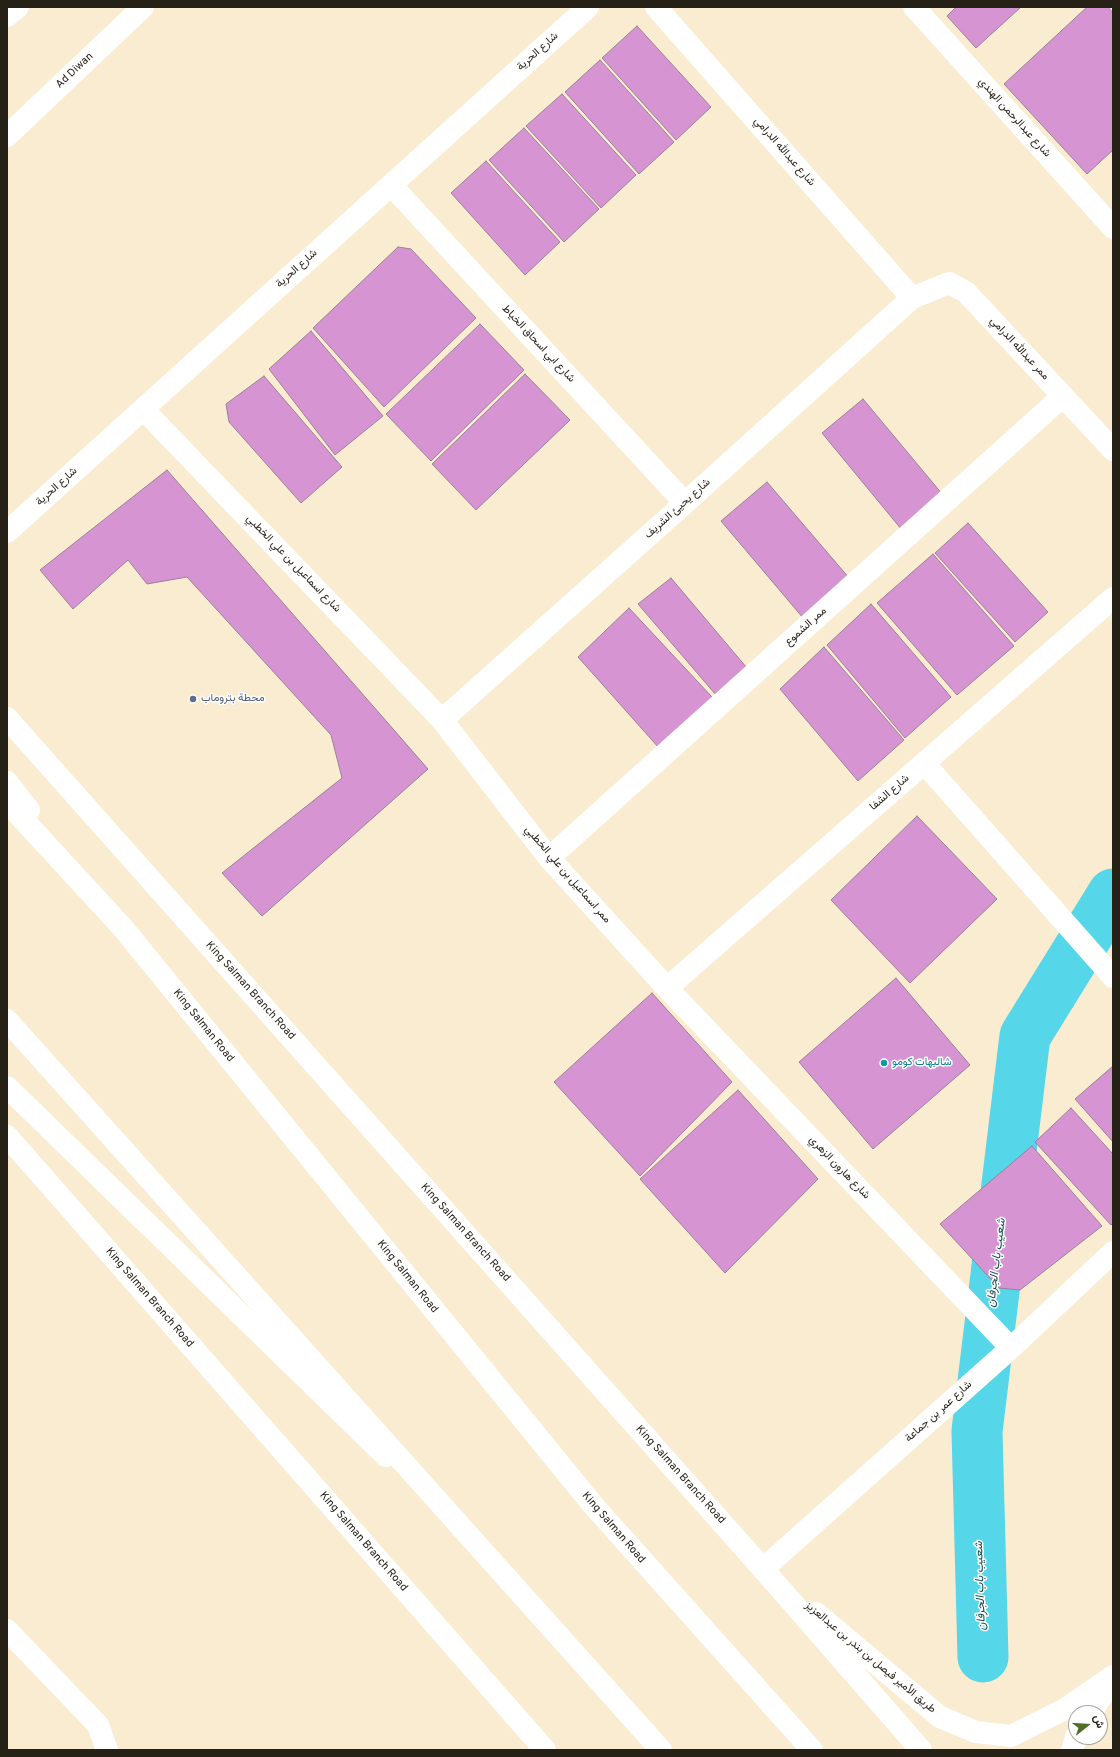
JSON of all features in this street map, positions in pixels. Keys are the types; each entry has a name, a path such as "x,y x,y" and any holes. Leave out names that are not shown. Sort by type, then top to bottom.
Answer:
{"main road":[{"path":"7,16 18,7"},
{"name":"Ad Diwan","path":"7,136 143,7"},
{"name":"شارع الحرية","path":"7,532 588,7"},
{"name":"شارع عبدالله الدرامي","path":"656,7 912,298"},
{"name":"شارع عبدالرحمن الهندي","path":"914,7 1113,228"},
{"name":"شارع ابي اسحاق الخياط","path":"391,185 685,503"},
{"name":"ممر عبدالله الدرامي","path":"912,298 949,283 966,292 1113,450"},
{"name":"شارع يحيئ الشريف","path":"442,720 912,298"},
{"name":"ممر الشموع","path":"549,858 1063,396"},
{"name":"شارع اسماعيل بن علي الخطبي","path":"143,409 442,720"},
{"name":"شارع الشفا","path":"667,988 1113,598"},
{"name":"King Salman Branch Road","path":"7,718 763,1569 921,1750"},
{"name":"ممر اسماعيل بن علي الخطبي","path":"442,720 549,858 667,988"},
{"path":"924,763 1113,977"},
{"path":"7,782 123,928"},
{"name":"King Salman Road","path":"7,802 123,928 593,1505 812,1750"},
{"name":"شارع هارون الزهري","path":"667,988 1011,1348"},
{"path":"7,1020 661,1750"},
{"path":"7,1087 483,1551"},
{"name":"King Salman Branch Road","path":"7,1136 545,1750"},
{"name":"شارع عمر بن جماعة","path":"763,1569 1011,1348 1113,1252"},
{"name":"طريق الأمير فيصل بن بندر بن عبدالعزيز","path":"763,1569 940,1717 976,1732 1011,1736 1065,1709 1113,1676"},
{"path":"7,1630 98,1724 107,1750"},
{"path":"1096,1705 1113,1681"}],"building":[{"path":"956,7 1021,7 976,48 947,16"},
{"path":"1087,7 1108,7 1113,13 1113,150 1087,174 1004,84"},
{"path":"637,26 711,107 676,140 602,58"},
{"path":"600,60 674,142 639,174 565,92"},
{"path":"562,94 636,175 601,208 526,126"},
{"path":"524,128 599,209 564,242 489,160"},
{"path":"486,161 560,242 525,275 451,193"},
{"path":"398,247 411,249 476,318 384,407 313,328"},
{"path":"480,324 524,370 431,461 386,414"},
{"path":"311,331 383,416 335,455 269,369"},
{"path":"525,374 570,420 476,510 432,464"},
{"path":"264,376 342,467 301,503 229,422 226,404"},
{"path":"863,399 943,495 902,530 822,433"},
{"path":"167,470 428,769 262,916 222,873 342,778 331,735 187,577 147,584 128,560 73,609 40,570"},
{"path":"767,482 850,579 804,619 721,521"},
{"path":"968,523 1048,612 1015,642 935,553"},
{"path":"933,554 1014,646 957,695 877,603"},
{"path":"671,578 747,668 716,695 638,604"},
{"path":"871,604 951,697 905,738 827,645"},
{"path":"629,608 712,697 659,748 578,657"},
{"path":"824,647 904,740 858,781 780,689"},
{"path":"917,816 997,899 910,983 831,900"},
{"name":"شالبهات كومو","path":"896,978 970,1065 873,1149 799,1062"},
{"path":"652,993 732,1082 640,1176 554,1082"},
{"path":"1113,1066 1113,1142 1075,1099"},
{"path":"738,1090 818,1179 725,1273 640,1179"},
{"path":"1071,1108 1113,1154 1113,1223 1111,1225 1035,1142"},
{"path":"1032,1146 1102,1226 1020,1290 999,1288 940,1224"}],"waterway":[{"name":"شعيب باب الجرفان","path":"983,1657 977,1431 1025,1036 1113,894"}],"place":[{"name":"محطة بتروماب","path":"193,699"},
{"name":"شالبهات كومو","path":"884,1063"}]}
